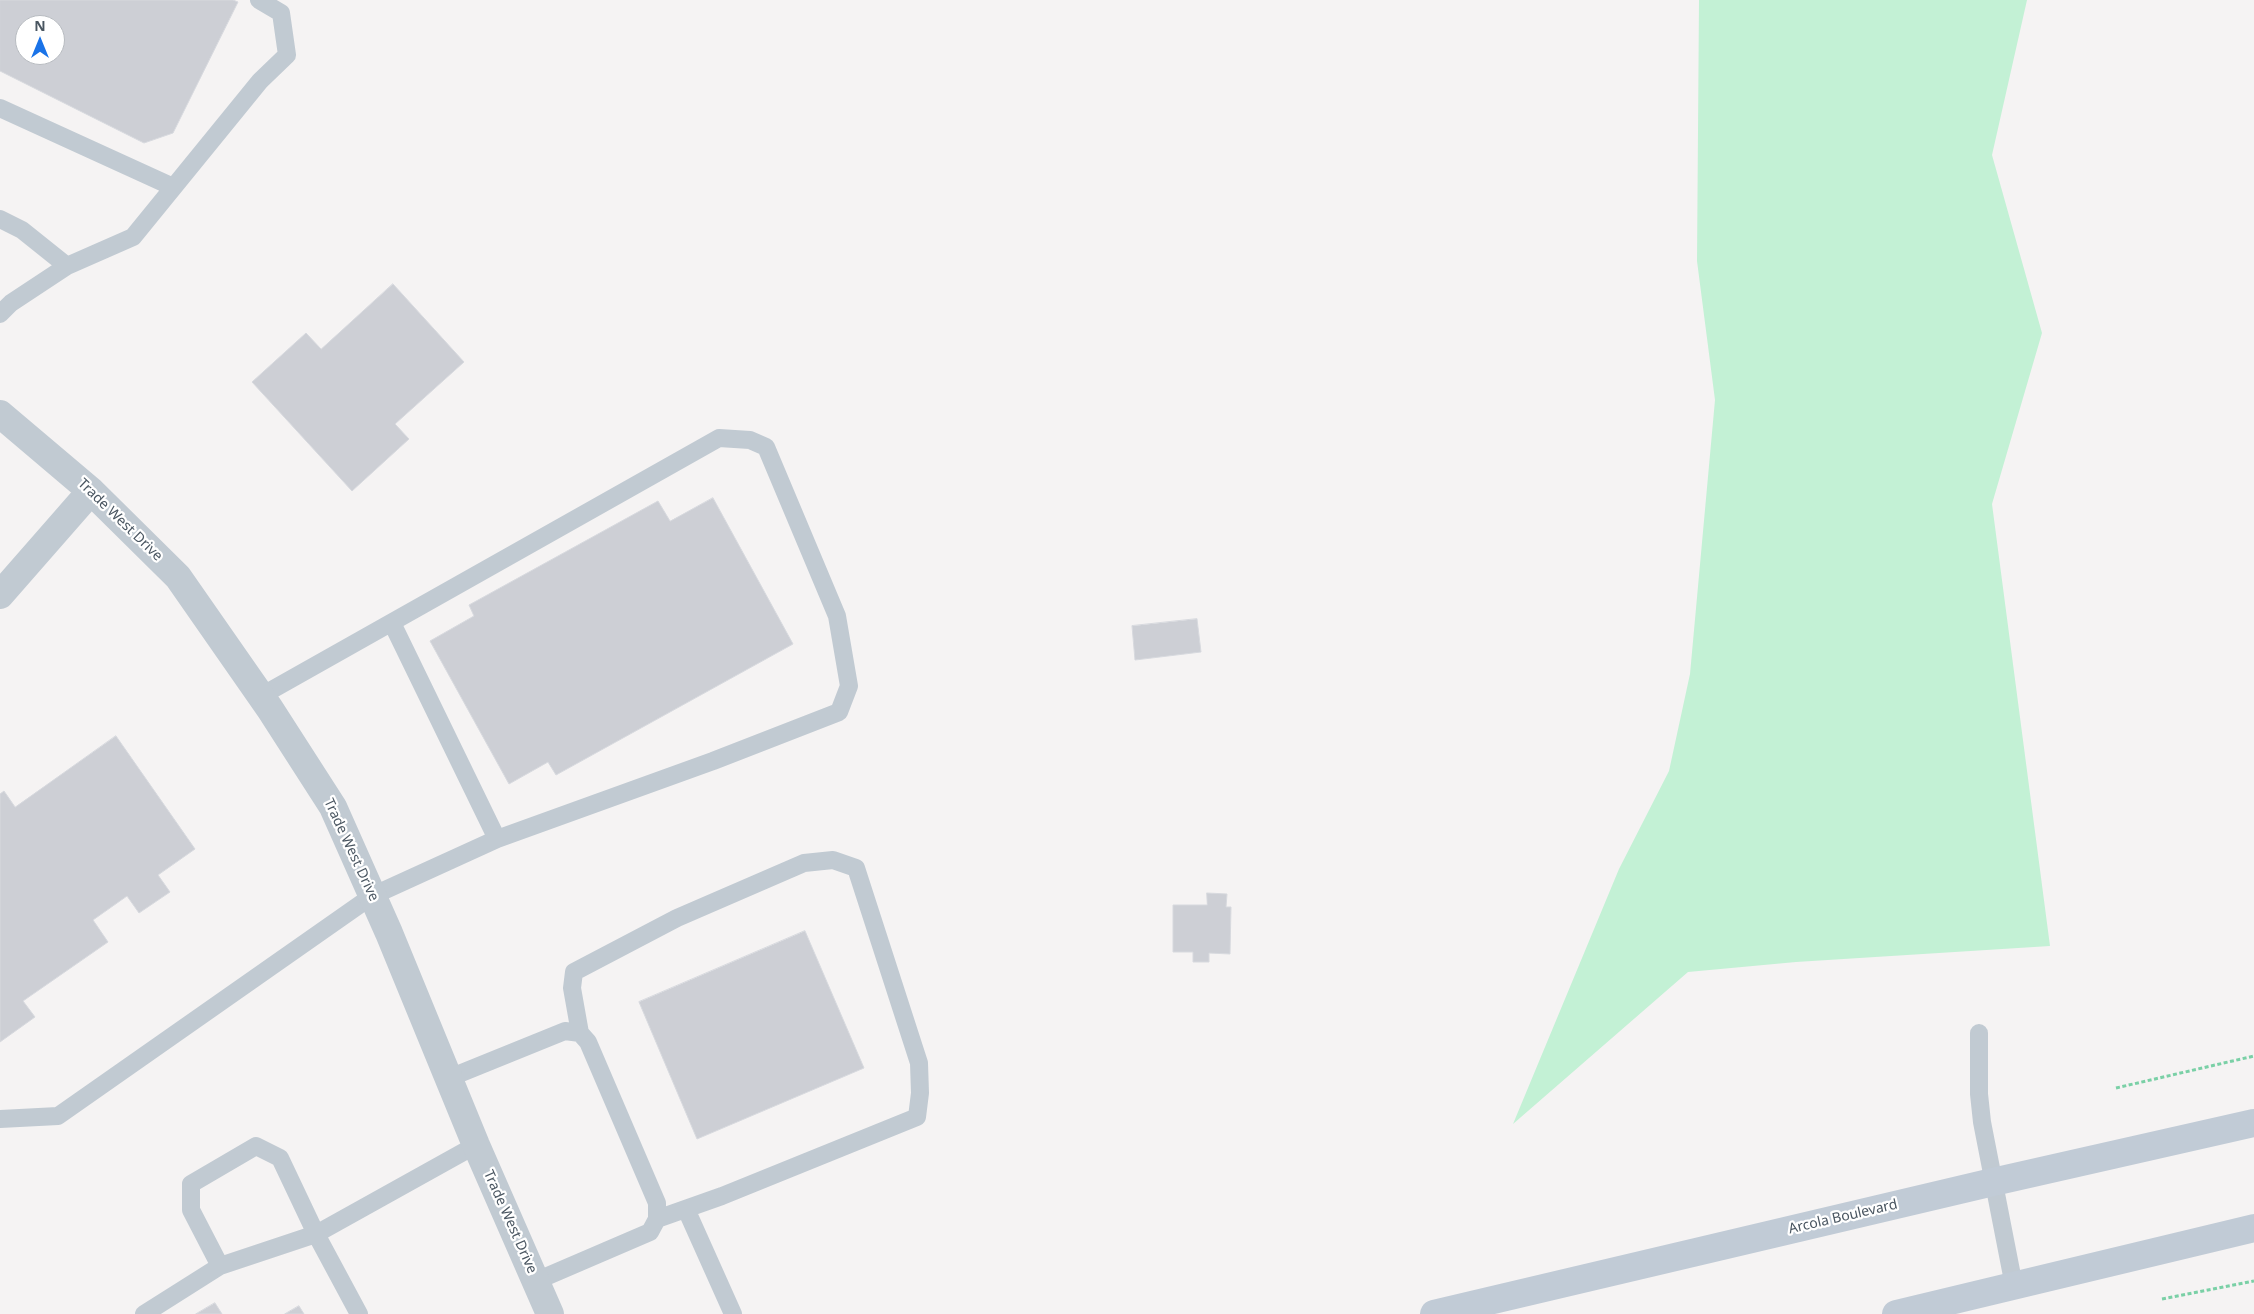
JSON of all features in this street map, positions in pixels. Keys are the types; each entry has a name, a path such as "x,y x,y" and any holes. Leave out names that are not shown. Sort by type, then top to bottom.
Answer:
{"main road":[{"name":"Arcola Boulevard","path":"1434,1314 1993,1182 2254,1123"},
{"path":"1896,1314 2254,1228"}],"street":[{"name":"Trade West Drive","path":"0,414 91,490 178,577 261,696 333,807 476,1146 550,1314"},
{"path":"0,595 91,490"}],"lane":[{"path":"0,314 11,303 67,266 133,237 260,82 286,56 281,13 259,0"},
{"path":"0,108 173,187"},
{"path":"0,219 22,230 67,266"},
{"path":"0,1119 58,1116 372,896 498,839 712,761 838,712 849,686 837,616 766,447 750,440 719,438 261,696"},
{"path":"392,623 498,839"},
{"path":"536,1281 650,1232 657,1219 657,1203 588,1042 580,1032 572,988 574,972 677,918 804,863 834,860 856,868 919,1063 920,1093 918,1117 657,1219"},
{"path":"448,1078 565,1031 580,1032"},
{"path":"1979,1033 1979,1094 1993,1182 2014,1286"},
{"path":"220,1266 190,1210 191,1184 256,1146 280,1158 316,1234 359,1314"},
{"path":"144,1314 220,1266 316,1234 476,1146"},
{"path":"686,1209 733,1314"}],"path":[{"path":"2116,1088 2254,1056"},
{"path":"2162,1298 2254,1281"}],"green space":[{"path":"1699,0 2027,0 1992,155 2042,333 1992,504 2050,946 1796,962 1688,972 1513,1124 1619,869 1669,771 1690,674 1715,400 1697,261"}],"building":[{"path":"0,0 233,0 238,2 173,133 144,143 0,71"},
{"path":"393,284 464,362 395,424 409,439 352,491 252,382 306,333 321,349"},
{"path":"713,498 793,644 556,775 548,762 509,784 430,641 474,616 469,605 658,501 670,521"},
{"path":"1197,619 1201,652 1135,660 1132,626"},
{"path":"116,736 195,849 158,875 170,892 139,913 127,896 93,920 108,942 23,1001 35,1017 0,1042 0,794 4,791 15,807"},
{"path":"1207,893 1227,894 1226,907 1231,907 1230,954 1209,953 1209,962 1193,962 1193,952 1173,952 1173,905 1207,905"},
{"path":"805,931 864,1068 697,1139 639,1002"},
{"path":"215,1303 222,1314 196,1314"},
{"path":"299,1306 304,1314 285,1314"}]}
